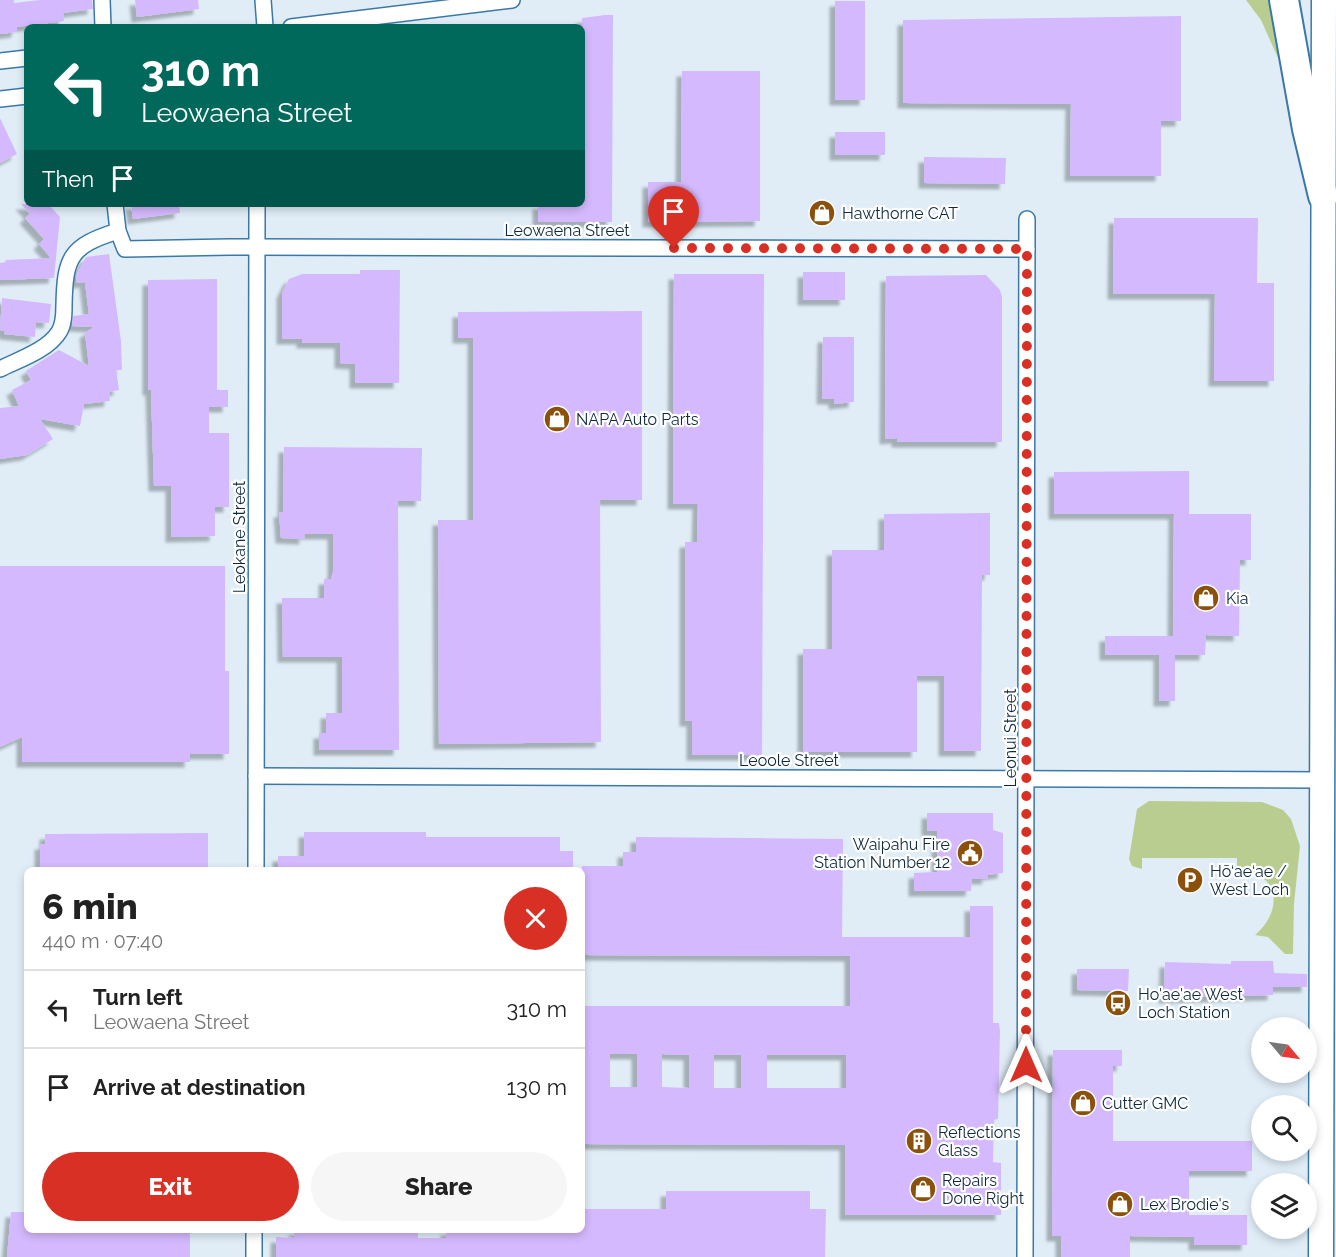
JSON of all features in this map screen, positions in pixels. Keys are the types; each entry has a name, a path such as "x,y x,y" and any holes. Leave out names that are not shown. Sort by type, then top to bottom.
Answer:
{"highway":[{"path":"1284,0 1307,129 1323,196"}],"main road":[{"path":"1321,1257 1324,0"},
{"path":"1322,780 1336,802"}],"street":[{"path":"102,0 103,24"},
{"path":"263,0 265,24"},
{"path":"310,24 424,6 512,0"},
{"path":"0,61 24,58"},
{"path":"0,99 24,96"},
{"path":"0,369 51,342 63,324 65,273 68,261 76,252 100,237 118,231 115,207"},
{"name":"Leokane Street","path":"256,867 257,207"},
{"name":"Leonui Street","path":"1026,1257 1027,219"},
{"name":"Leowaena Street","path":"118,231 125,249 257,247 1027,249"},
{"name":"Leoole Street","path":"256,776 1322,780"},
{"path":"254,1233 254,1257"}],"green space":[{"path":"1246,0 1270,0 1279,60 1261,20"},
{"path":"1149,801 1262,802 1283,810 1291,819 1300,846 1294,904 1293,954 1285,954 1268,937 1255,935 1270,915 1273,894 1262,877 1251,872 1237,870 1237,858 1142,858 1142,869 1132,866 1129,859 1137,809"}],"building":[{"path":"0,0 14,0 14,3 40,0 92,0 93,9 63,13 64,21 24,24 24,26 17,27 17,32 0,34"},
{"path":"135,0 198,0 199,9 137,17"},
{"path":"835,1 865,1 865,100 835,100"},
{"path":"613,15 612,222 538,222 538,207 585,207 585,24 582,24 582,18"},
{"path":"1181,16 1181,121 1161,121 1161,176 1070,176 1071,104 903,103 903,20"},
{"path":"682,71 760,71 760,221 648,222 648,182 681,182"},
{"path":"0,118 17,154 0,163"},
{"path":"835,132 885,132 885,155 835,155"},
{"path":"924,157 1006,158 1005,184 924,183"},
{"path":"21,204 24,204 24,207 51,207 60,217 54,278 0,280 0,263 6,262 5,260 51,258 39,244 44,239 25,218 30,214"},
{"path":"131,207 179,207 180,213 133,219"},
{"path":"1114,218 1258,218 1257,283 1274,283 1274,381 1214,381 1215,294 1113,294"},
{"path":"109,254 121,341 122,370 116,370 119,390 109,392 110,401 84,404 80,426 40,419 53,439 27,455 0,459 0,408 19,406 12,390 31,380 26,371 59,350 89,366 85,333 94,327 72,326 73,316 89,314 85,282 77,283 76,275 86,257"},
{"path":"360,270 400,270 399,383 355,383 355,364 340,363 340,343 302,343 302,339 282,339 282,293 289,279 302,274 360,274"},
{"path":"803,272 845,272 845,300 803,300"},
{"path":"674,274 764,274 762,755 692,755 692,721 685,721 685,542 697,542 698,504 673,504"},
{"path":"986,275 1000,290 1002,297 1002,442 897,442 897,438 885,439 886,276"},
{"path":"217,279 217,390 228,390 228,407 209,407 209,433 229,433 229,507 215,507 215,536 171,537 171,486 154,486 151,390 148,390 148,280"},
{"path":"2,298 51,304 49,323 36,322 35,337 4,334 5,331 0,330"},
{"path":"642,311 642,500 600,500 601,742 439,744 438,520 473,520 473,338 458,338 458,312"},
{"path":"823,337 854,337 854,402 834,404 834,399 822,399"},
{"path":"284,447 422,448 421,501 398,501 399,750 319,750 319,733 326,733 326,713 342,713 342,657 283,657 282,598 324,598 324,579 331,579 333,572 333,534 304,534 305,539 281,538 279,512 283,512"},
{"name":"Kia","path":"1189,471 1189,514 1251,514 1251,560 1240,560 1239,636 1206,635 1205,655 1175,655 1175,701 1159,701 1159,655 1105,655 1105,636 1173,636 1174,514 1054,514 1054,472"},
{"path":"990,513 990,575 982,575 981,751 944,751 944,676 917,676 917,752 803,752 803,649 832,649 832,550 884,550 884,514"},
{"path":"0,566 225,566 225,671 229,671 229,754 190,754 190,762 22,762 22,737 0,747"},
{"name":"Waipahu Fire Station Number 12","path":"927,813 993,813 993,830 1003,833 1003,873 987,875 988,879 972,879 971,891 914,891 914,873 937,872 937,831 927,831"},
{"path":"304,832 426,832 426,837 560,837 560,851 573,851 573,867 278,867 278,856 304,856"},
{"path":"208,833 208,867 40,867 40,844 45,844 45,834"},
{"path":"636,837 843,839 842,937 970,937 970,906 993,906 993,1023 999,1023 1000,1031 998,1119 994,1120 993,1162 1001,1163 1001,1215 845,1215 845,1145 585,1144 585,1006 850,1006 850,956 585,955 585,867 582,866 623,866 623,852 636,852","holes":["610,1054 637,1054 637,1087 610,1087","662,1054 689,1055 689,1088 662,1087","714,1055 741,1055 741,1088 714,1088","767,1055 846,1055 846,1088 767,1088"]},
{"path":"1231,961 1273,961 1274,973 1307,974 1307,987 1273,987 1273,995 1164,998 1165,962 1231,964"},
{"path":"1077,969 1129,969 1128,991 1077,990"},
{"path":"1053,1050 1122,1050 1122,1066 1113,1066 1113,1141 1251,1141 1252,1171 1189,1171 1189,1215 1247,1215 1247,1245 1194,1245 1194,1237 1130,1236 1130,1257 1061,1257 1061,1236 1052,1236"},
{"path":"666,1191 810,1191 810,1209 826,1209 825,1257 276,1257 276,1237 294,1238 294,1233 418,1233 418,1238 446,1238 446,1233 585,1233 585,1209 666,1209"},
{"path":"11,1212 24,1212 24,1233 190,1233 190,1257 7,1257"}],"place":[{"name":"Hawthorne CAT","path":"822,213"},
{"name":"NAPA Auto Parts","path":"557,419"},
{"name":"Kia","path":"1206,598"},
{"name":"Waipahu Fire Station Number 12","path":"970,853"},
{"name":"Hō‘ae‘ae / West Loch","path":"1190,880"},
{"name":"Ho'ae'ae West Loch Station","path":"1118,1003"},
{"name":"Cutter GMC","path":"1083,1103"},
{"name":"Reflections Glass","path":"919,1141"},
{"name":"Repairs Done Right","path":"923,1189"},
{"name":"Lex Brodie's","path":"1120,1204"}],"route":[{"path":"674,248 1027,249 1026,1065"}]}
